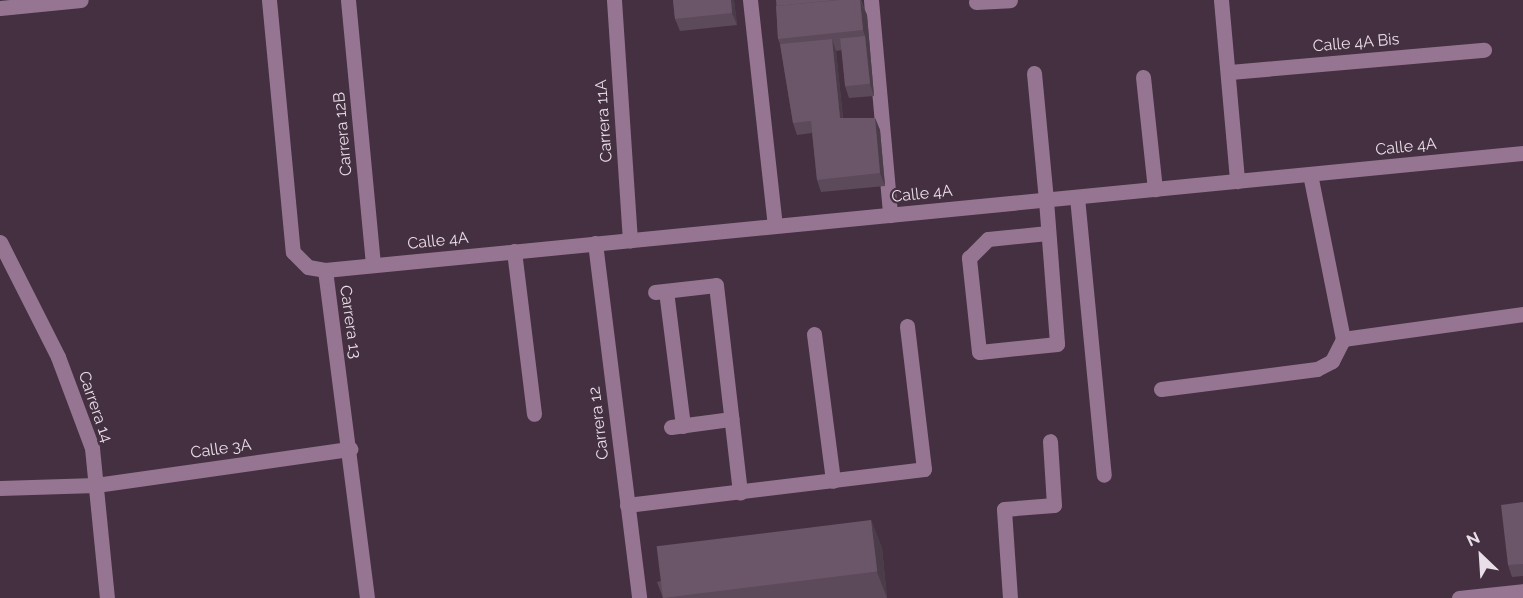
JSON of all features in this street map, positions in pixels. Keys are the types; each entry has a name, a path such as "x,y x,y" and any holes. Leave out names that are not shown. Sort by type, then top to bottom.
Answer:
{"street":[{"path":"0,8 81,0"},
{"name":"Carrera 13","path":"269,0 293,252 298,260 325,270 350,449 367,598"},
{"name":"Carrera 12B","path":"348,0 373,265"},
{"name":"Carrera 11A","path":"614,0 630,240"},
{"path":"750,0 775,226"},
{"path":"871,0 890,215"},
{"path":"976,2 1010,0"},
{"path":"1221,0 1230,72 1237,181"},
{"name":"Calle 4A Bis","path":"1230,72 1485,50"},
{"path":"1034,73 1046,200 1057,344 979,352 969,258 988,239 1048,233"},
{"path":"1143,77 1155,189"},
{"name":"Calle 4A","path":"325,270 1523,153"},
{"path":"1161,389 1317,369 1332,361 1343,339 1310,174"},
{"path":"1077,197 1104,475"},
{"name":"Carrera 14","path":"0,242 71,386 92,448 108,598"},
{"name":"Carrera 12","path":"595,243 639,598"},
{"path":"514,251 534,414"},
{"path":"731,419 677,426 660,291 716,285 740,493"},
{"path":"1343,339 1523,314"},
{"path":"627,505 924,469 907,326"},
{"path":"814,334 833,481"},
{"path":"1010,598 1004,509 1054,505 1050,441"},
{"name":"Calle 3A","path":"0,488 96,485 350,449"},
{"path":"1459,598 1523,591"}],"building":[{"path":"673,0 731,0 732,13 675,19"},
{"path":"776,0 836,0 777,6"},
{"path":"860,0 863,30 778,39 776,6"},
{"path":"865,36 870,84 845,86 840,39"},
{"path":"832,39 840,118 875,118 880,173 817,180 811,121 793,123 780,44"},
{"path":"1523,502 1523,564 1508,565 1501,505"},
{"path":"871,520 877,572 663,598 657,546"}]}
